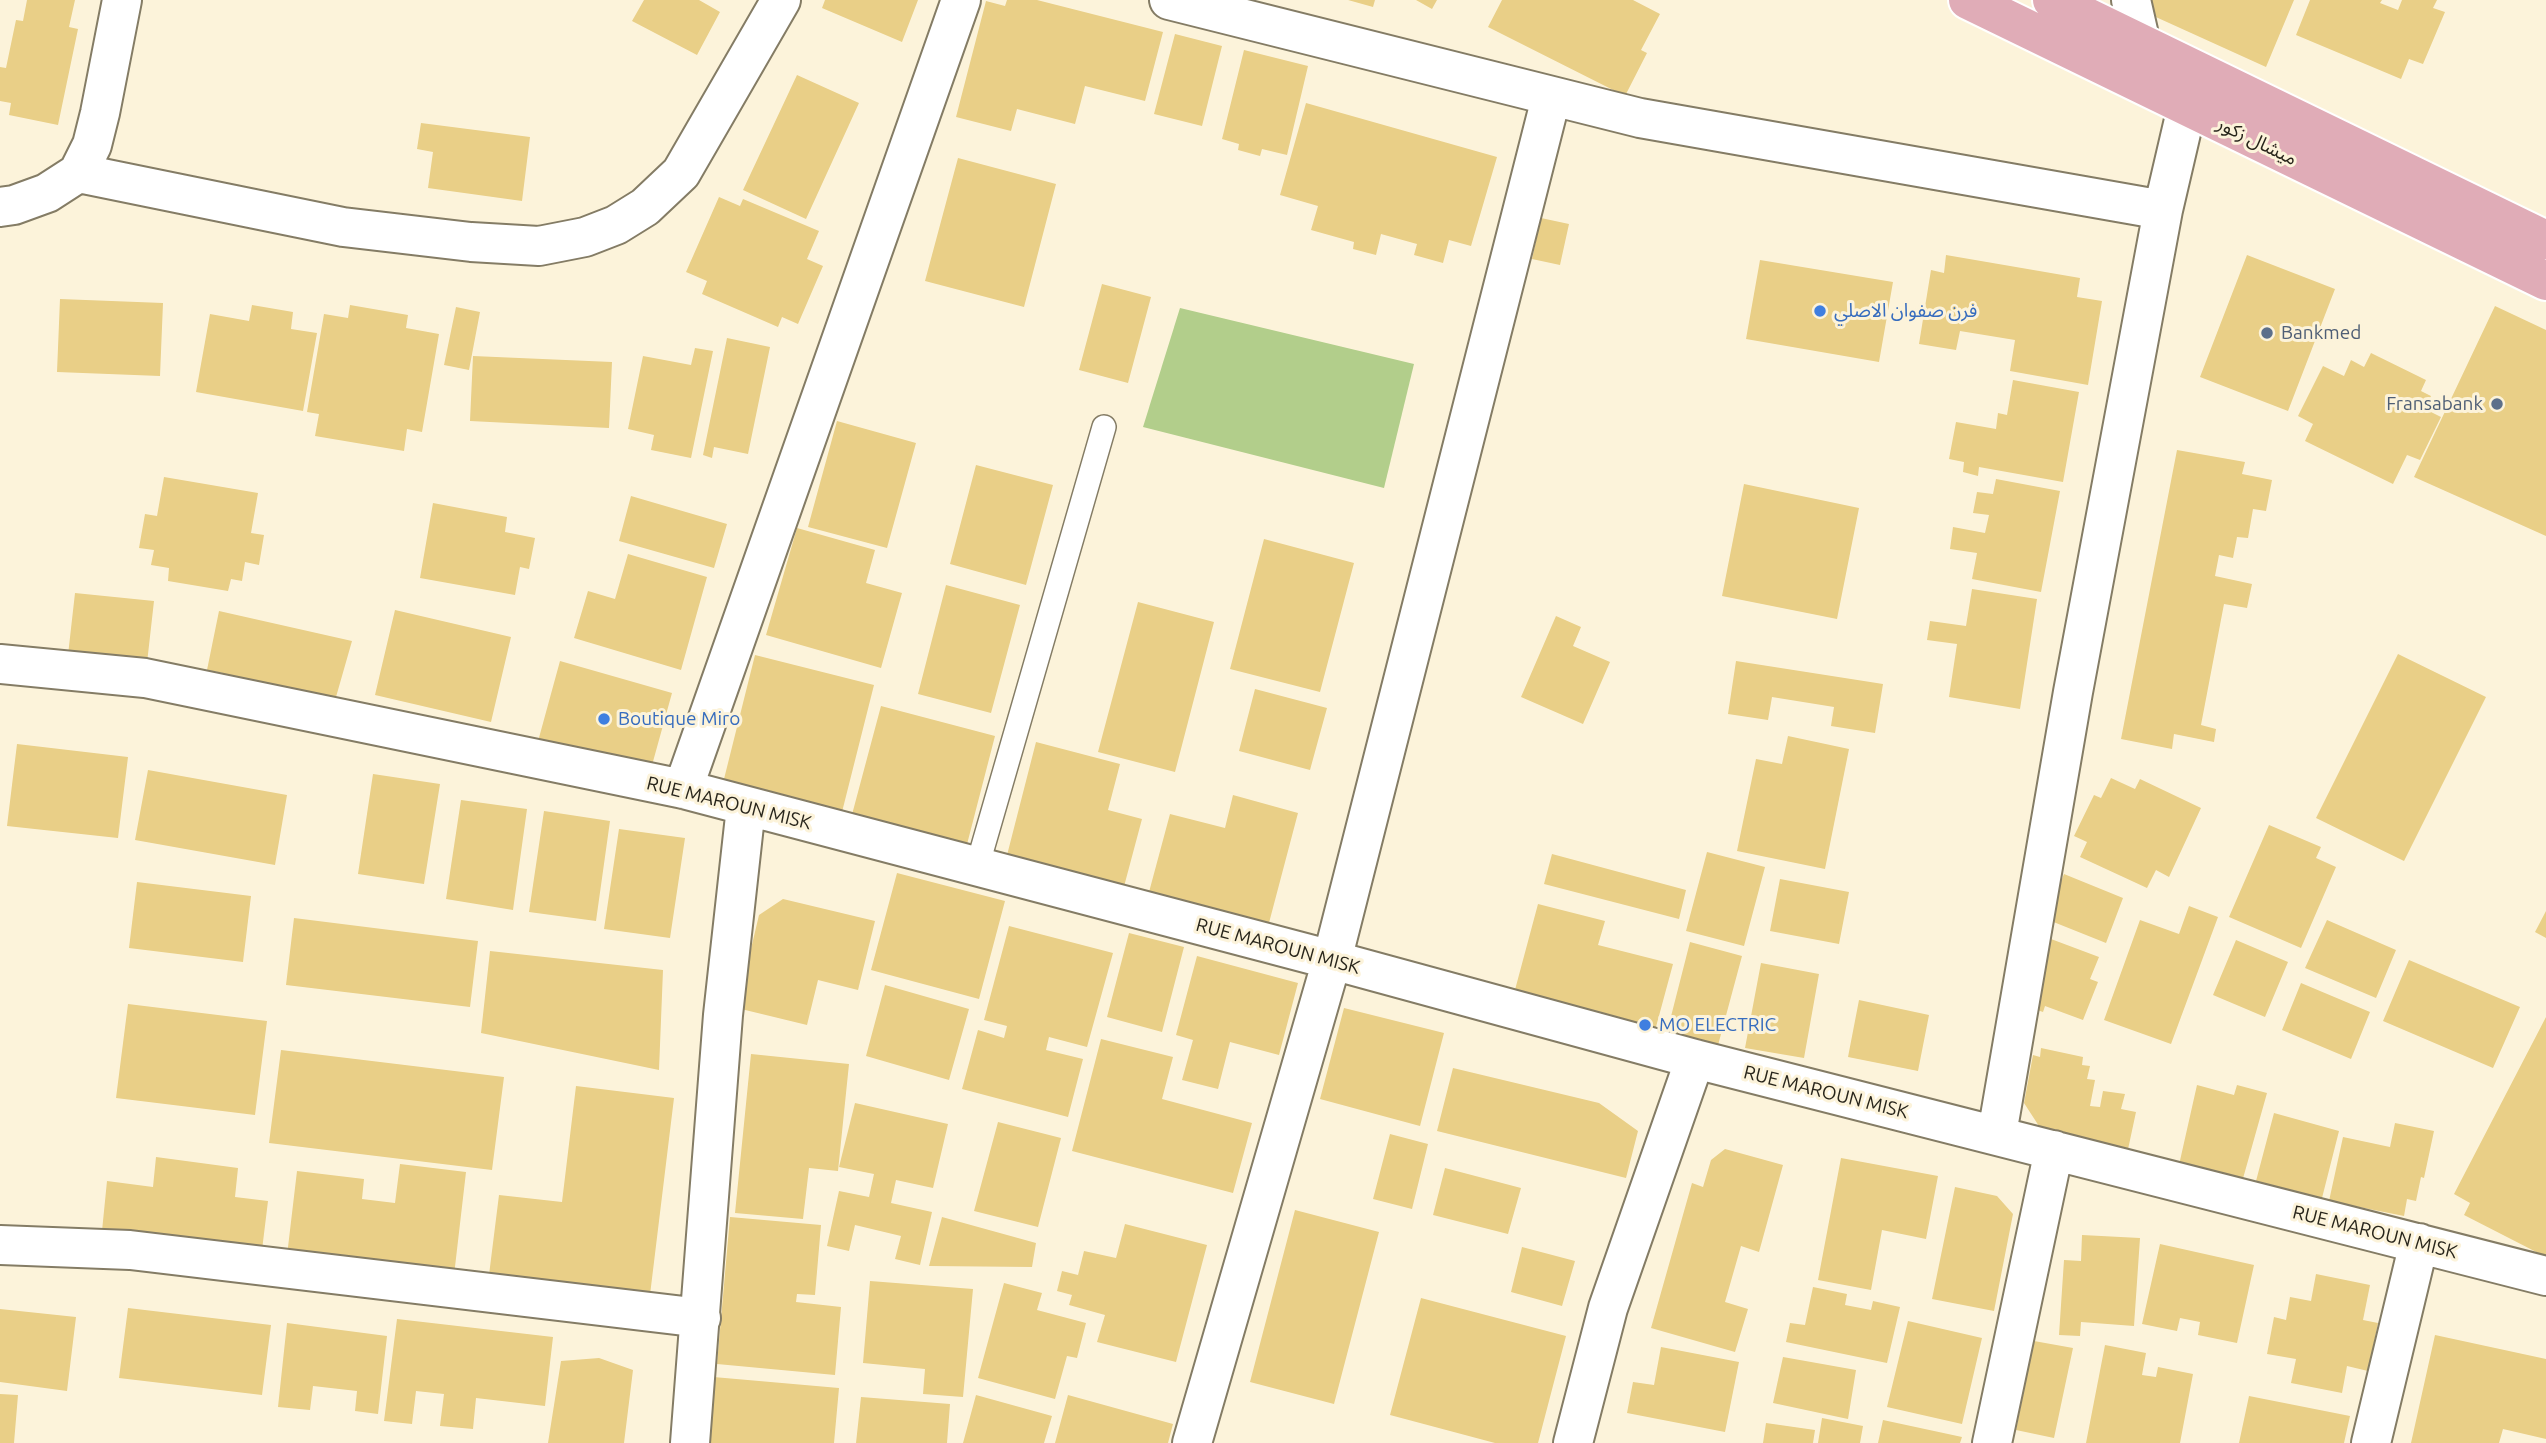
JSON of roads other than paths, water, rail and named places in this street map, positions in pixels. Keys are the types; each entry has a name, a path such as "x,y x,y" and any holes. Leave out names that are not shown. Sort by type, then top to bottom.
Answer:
{"main road":[{"name":"ميشال زكور","path":"1968,0 2546,281"},
{"name":"ميشال زكور","path":"2052,0 2546,240"}],"street":[{"path":"0,207 47,193 78,173 92,145 100,113 121,0"},
{"path":"78,173 343,227 471,242 539,246 585,237 616,225 645,207 681,173 781,0"},
{"path":"683,789 961,0"},
{"path":"1170,0 1551,98 1640,118 2164,210"},
{"path":"2132,0 2141,44"},
{"path":"1192,1443 1332,960 1551,98"},
{"path":"1997,1134 2071,706 2164,210 2187,107"},
{"name":"RUE MAROUN MISK","path":"0,664 145,678 683,789 1695,1059 2546,1276"},
{"path":"690,1443 723,1015 746,807"},
{"path":"1573,1443 1608,1308 1695,1059"},
{"path":"1992,1443 2054,1150"},
{"path":"2371,1443 2420,1243"},
{"path":"0,1245 130,1250 701,1318"}],"lane":[{"path":"977,867 1104,427"}],"place":[{"name":"فرن صفوان الاصلي","path":"1820,311"},
{"name":"Bankmed","path":"2267,333"},
{"name":"Fransabank","path":"2497,404"},
{"name":"Boutique Miro","path":"604,719"},
{"name":"MO ELECTRIC","path":"1645,1025"}]}
